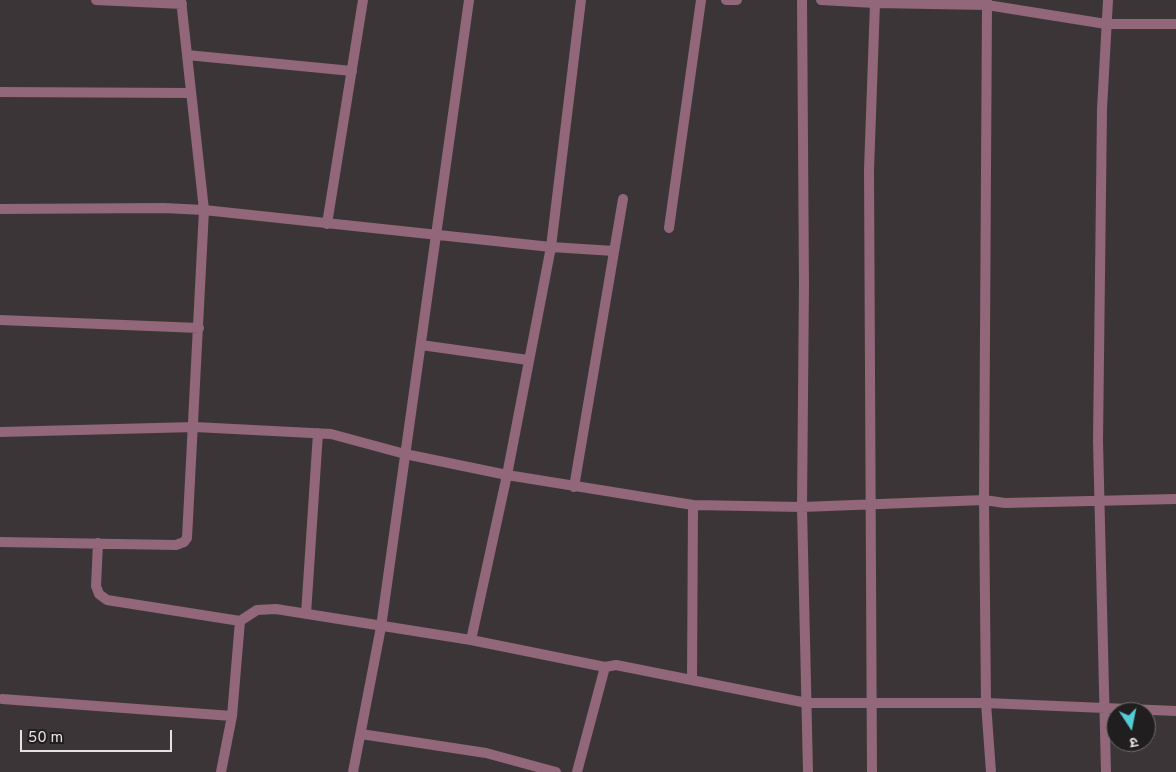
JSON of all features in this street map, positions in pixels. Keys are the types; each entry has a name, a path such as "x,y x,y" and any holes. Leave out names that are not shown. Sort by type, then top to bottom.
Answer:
{"street":[{"path":"0,542 176,545 184,542 187,538 195,427 204,210 182,2 96,0"},
{"path":"327,224 363,0"},
{"path":"353,772 381,627 438,234 469,0"},
{"path":"471,640 508,475 528,360 551,247 581,0"},
{"path":"669,228 701,0"},
{"path":"726,0 737,0"},
{"path":"802,0 804,284 802,507 808,772"},
{"path":"822,0 875,3 987,2 1106,24 1176,24"},
{"path":"1106,772 1098,441 1101,168 1108,0"},
{"path":"987,2 984,500 986,703 991,772"},
{"path":"872,772 870,703 872,504 868,170 875,3"},
{"path":"187,55 352,71"},
{"path":"0,92 192,93"},
{"path":"574,487 623,199"},
{"path":"0,209 164,208 204,210 551,247 614,251"},
{"path":"0,320 200,328"},
{"path":"422,345 528,360"},
{"path":"0,432 195,427 331,434 405,454 508,475 574,487 693,504 802,507 984,500 1005,503 1176,499"},
{"path":"306,614 318,433"},
{"path":"692,680 693,504"},
{"path":"98,543 96,586 99,594 107,600 240,621 257,610 266,609 306,614 471,640 605,667 625,666 807,703 986,703 1176,711"},
{"path":"222,772 232,716 240,621"},
{"path":"577,772 605,667"},
{"path":"2,700 232,716"},
{"path":"361,734 486,753 556,772"}]}
